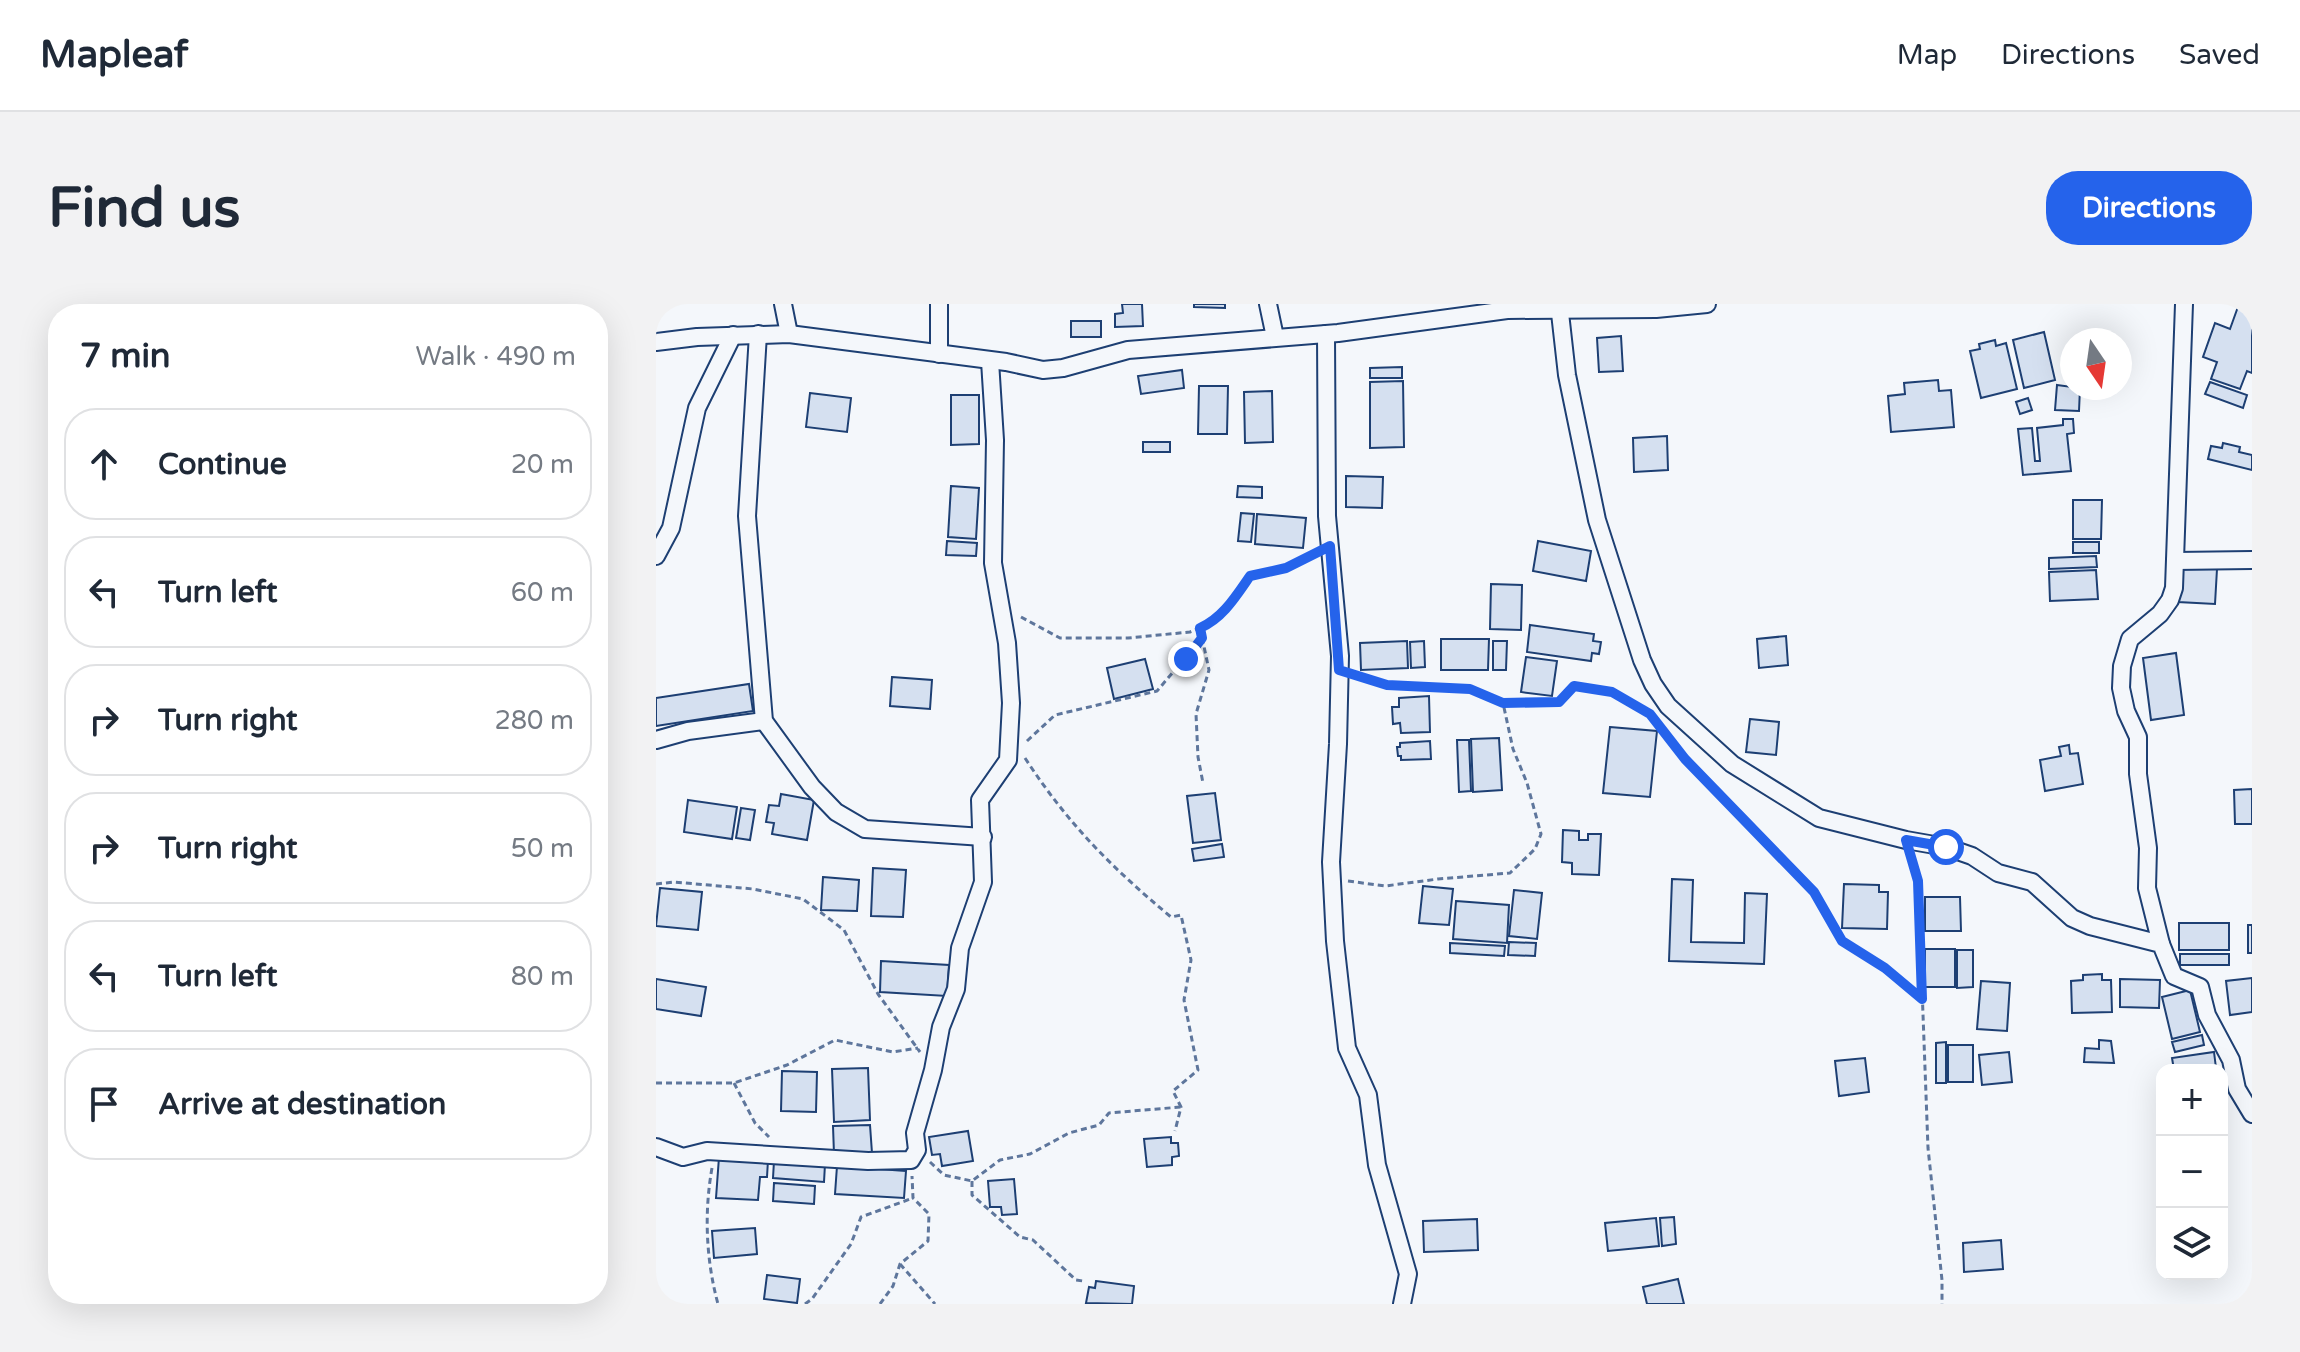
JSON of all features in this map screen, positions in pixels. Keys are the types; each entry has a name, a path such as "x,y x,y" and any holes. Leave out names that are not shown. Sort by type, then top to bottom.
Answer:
{"street":[{"path":"783,304 789,334"},
{"path":"939,304 939,354"},
{"path":"1268,304 1275,337"},
{"path":"656,342 789,334 1043,370 1063,368 1128,350 1326,334 1492,312 1560,306 1656,309 1707,304"},
{"path":"2184,304 2174,588 2160,614 2130,639 2122,666 2121,688 2126,711 2138,737 2138,774 2148,848 2147,888 2161,944 2174,976 2200,987 2207,1015 2231,1060 2237,1089 2252,1114"},
{"path":"1560,306 1567,375 1597,520 1628,620 1653,684 1668,706 1732,764 1819,818 1946,847 1972,856 1998,873 2032,882 2072,918 2090,926 2161,944"},
{"path":"758,334 747,516 764,721 820,795 836,812 865,829 983,837"},
{"path":"1326,334 1327,516 1339,670 1332,879 1347,1048 1368,1095 1377,1165 1408,1274 1402,1304"},
{"path":"656,556 671,528 697,408 733,335"},
{"path":"656,1147 683,1157 714,1152 868,1161 914,1155 915,1133 933,1070 941,1027 956,989 960,948 983,882 980,800 1008,760 1011,703 993,563 995,440 990,361"},
{"path":"2175,561 2252,560"},
{"path":"656,740 688,731 764,721"}],"path":[{"path":"1001,607 1060,638 1128,638 1190,632 1212,623 1250,576 1286,568 1330,546"},
{"path":"1200,628 1209,670 1196,714 1203,783"},
{"path":"1175,1131 1181,1107 1173,1091 1198,1070 1184,1000 1191,960 1181,915 1171,917 1093,847 1049,795 1019,748 1055,715 1157,691 1202,638"},
{"path":"1339,670 1387,685 1470,689 1503,703 1559,702 1574,686 1612,692 1650,714 1685,759 1814,892 1842,941 1885,968 1922,999"},
{"path":"1332,879 1385,886 1510,873 1535,849 1541,834 1527,783 1513,749 1503,703"},
{"path":"1906,840 1918,881 1928,1148 1942,1304"},
{"path":"656,884 674,882 737,888 803,899 844,930 878,994 933,1070"},
{"path":"656,1083 734,1083 787,1065 835,1040 893,1052 918,1048"},
{"path":"734,1083 755,1123 788,1157"},
{"path":"914,1155 944,1175 972,1181 1000,1160 1030,1154 1069,1133 1099,1125 1109,1113 1181,1107"},
{"path":"714,1152 707,1225 712,1282 718,1304"},
{"path":"889,1304 882,1303 893,1286 900,1264 928,1241 929,1214 913,1198 914,1155"},
{"path":"972,1181 972,1195 1020,1237 1033,1240 1076,1280 1083,1281"},
{"path":"805,1304 812,1299 851,1244 861,1217 913,1198"},
{"path":"900,1264 935,1304"}],"building":[{"path":"1122,304 1142,304 1143,326 1115,327 1115,314 1123,313"},
{"path":"1194,304 1225,304 1225,308 1194,307"},
{"path":"2239,304 2252,304 2252,373 2247,371 2240,389 2211,379 2217,362 2203,357 2215,323 2230,329"},
{"path":"1071,321 1101,321 1101,337 1071,337"},
{"path":"2044,332 2055,380 2024,388 2013,340"},
{"path":"1621,336 1623,371 1599,372 1597,338"},
{"path":"1995,340 1996,346 2006,343 2017,389 1981,398 1970,351 1980,349 1979,344"},
{"path":"1402,367 1402,378 1370,378 1370,368"},
{"path":"1182,370 1184,388 1141,394 1138,376"},
{"path":"1938,380 1939,391 1951,390 1954,427 1891,432 1888,396 1905,394 1904,383"},
{"path":"1403,381 1404,447 1370,448 1370,382"},
{"path":"2210,382 2247,395 2243,408 2205,394"},
{"path":"2057,385 2060,385 2060,400 2079,400 2079,411 2055,410"},
{"path":"1199,386 1228,386 1227,434 1198,434"},
{"path":"1272,391 1273,442 1245,443 1244,392"},
{"path":"810,393 851,398 847,432 806,427"},
{"path":"951,395 979,395 979,444 951,445"},
{"path":"2028,398 2032,410 2020,414 2016,402"},
{"path":"2063,419 2073,419 2074,433 2067,434 2071,471 2023,475 2018,429 2032,428 2035,461 2040,461 2037,428 2063,425"},
{"path":"1667,436 1668,470 1634,472 1633,438"},
{"path":"1143,442 1170,442 1170,452 1143,452"},
{"path":"2223,443 2240,447 2239,452 2252,455 2252,470 2208,459 2211,446 2222,448"},
{"path":"1346,476 1383,477 1382,508 1346,507"},
{"path":"951,486 979,488 976,539 948,537"},
{"path":"1238,486 1262,487 1262,498 1237,497"},
{"path":"2073,500 2102,500 2101,539 2073,539"},
{"path":"1241,513 1254,514 1251,542 1238,541"},
{"path":"1257,514 1306,518 1303,548 1255,544"},
{"path":"947,541 977,543 976,556 946,555"},
{"path":"1538,541 1591,551 1586,581 1533,571"},
{"path":"2073,542 2099,542 2099,553 2073,553"},
{"path":"2096,556 2097,567 2049,569 2049,558"},
{"path":"2180,567 2217,569 2215,604 2178,602"},
{"path":"2096,570 2098,599 2050,601 2049,572"},
{"path":"1491,584 1522,585 1521,630 1490,629"},
{"path":"1530,625 1594,634 1593,641 1601,642 1599,654 1592,653 1591,661 1527,652"},
{"path":"1786,636 1788,665 1759,668 1757,639"},
{"path":"1441,639 1489,639 1488,670 1441,670"},
{"path":"1407,641 1408,668 1361,670 1360,643"},
{"path":"1424,641 1425,667 1411,668 1410,642"},
{"path":"1493,641 1507,641 1506,670 1493,670"},
{"path":"2176,653 2184,715 2151,720 2143,658"},
{"path":"1526,657 1557,661 1552,696 1521,692"},
{"path":"1145,659 1153,689 1114,699 1107,668"},
{"path":"892,677 932,680 930,709 890,706"},
{"path":"749,684 753,711 656,726 656,698"},
{"path":"1429,696 1430,732 1401,733 1400,723 1393,724 1392,707 1399,707 1399,698"},
{"path":"1750,719 1779,722 1776,755 1746,752"},
{"path":"1610,727 1657,731 1650,797 1603,793"},
{"path":"1499,738 1502,790 1473,792 1471,739"},
{"path":"1457,740 1469,740 1471,791 1459,792"},
{"path":"1430,741 1431,759 1401,760 1398,756 1400,743"},
{"path":"2069,745 2070,754 2078,753 2083,784 2045,791 2040,760 2061,756 2059,747"},
{"path":"2252,789 2252,824 2235,824 2234,790"},
{"path":"1215,793 1221,840 1193,843 1187,796"},
{"path":"781,794 814,800 807,840 772,834 774,823 766,822 769,805 779,806"},
{"path":"688,800 737,807 732,839 684,832"},
{"path":"741,808 755,810 750,840 736,838"},
{"path":"1563,830 1579,831 1579,840 1588,840 1588,834 1601,834 1599,875 1572,874 1572,863 1562,862"},
{"path":"1222,844 1224,857 1194,861 1192,849"},
{"path":"873,868 906,870 903,917 871,916"},
{"path":"823,877 859,880 857,911 821,910"},
{"path":"1672,879 1693,880 1691,942 1744,943 1745,893 1767,894 1764,964 1669,961"},
{"path":"1844,884 1879,885 1879,892 1888,892 1887,929 1842,928"},
{"path":"1423,886 1453,889 1449,925 1419,923"},
{"path":"660,888 702,892 698,930 656,926"},
{"path":"1514,890 1542,893 1537,939 1509,936"},
{"path":"1925,897 1960,897 1961,931 1925,931"},
{"path":"1456,901 1509,905 1507,943 1453,939"},
{"path":"2179,923 2229,923 2229,950 2179,950"},
{"path":"2248,925 2252,925 2252,953 2248,953"},
{"path":"1509,942 1536,943 1535,956 1508,955"},
{"path":"1450,943 1505,946 1504,956 1450,953"},
{"path":"1925,949 1955,949 1955,987 1925,987"},
{"path":"1957,950 1973,950 1973,987 1957,988"},
{"path":"2180,954 2229,954 2229,965 2180,965"},
{"path":"881,961 949,965 947,996 880,992"},
{"path":"2102,974 2102,980 2111,980 2112,1012 2072,1013 2071,981 2083,980 2083,975"},
{"path":"2252,978 2252,1012 2230,1015 2226,981"},
{"path":"656,979 706,987 701,1016 656,1009"},
{"path":"2120,979 2160,980 2159,1008 2120,1007"},
{"path":"1981,981 2010,983 2007,1031 1977,1029"},
{"path":"2190,990 2200,1032 2172,1039 2162,997"},
{"path":"2202,1035 2204,1045 2175,1052 2172,1042"},
{"path":"2099,1040 2111,1041 2114,1063 2084,1062 2085,1048 2099,1049"},
{"path":"1946,1042 1946,1083 1936,1083 1936,1043"},
{"path":"1948,1045 1973,1045 1973,1082 1948,1082"},
{"path":"2009,1052 2012,1082 1982,1085 1979,1055"},
{"path":"2214,1052 2216,1064 2173,1064 2172,1058"},
{"path":"1865,1058 1869,1092 1839,1096 1835,1061"},
{"path":"868,1068 870,1120 834,1122 832,1069"},
{"path":"782,1071 817,1072 816,1112 781,1111"},
{"path":"870,1125 872,1153 834,1154 833,1126"},
{"path":"968,1131 973,1161 942,1166 940,1154 932,1155 929,1137"},
{"path":"1171,1137 1171,1143 1178,1143 1179,1156 1172,1157 1172,1165 1147,1167 1144,1139"},
{"path":"719,1157 768,1160 767,1177 760,1177 758,1200 716,1198"},
{"path":"774,1161 825,1164 824,1182 773,1178"},
{"path":"837,1166 906,1171 904,1198 835,1194"},
{"path":"1014,1179 1017,1214 1002,1215 1001,1207 990,1207 988,1181"},
{"path":"774,1183 815,1186 814,1204 773,1201"},
{"path":"1674,1217 1676,1244 1662,1246 1660,1218"},
{"path":"1656,1218 1659,1246 1608,1251 1605,1223"},
{"path":"1477,1219 1478,1250 1424,1252 1423,1221"},
{"path":"755,1228 757,1254 714,1258 712,1231"},
{"path":"2001,1240 2003,1269 1964,1272 1963,1243"},
{"path":"767,1275 800,1279 797,1303 764,1299"},
{"path":"1678,1279 1684,1304 1647,1304 1643,1287"},
{"path":"1096,1281 1134,1286 1132,1304 1086,1303 1089,1287 1095,1288"}],"route":[{"path":"1186,659 1202,638 1200,628 1212,623 1250,576 1286,568 1330,546 1339,670 1387,685 1470,689 1503,703 1559,702 1574,686 1612,692 1650,714 1685,759 1814,892 1842,941 1885,968 1922,999 1918,881 1906,840 1946,847"}]}
